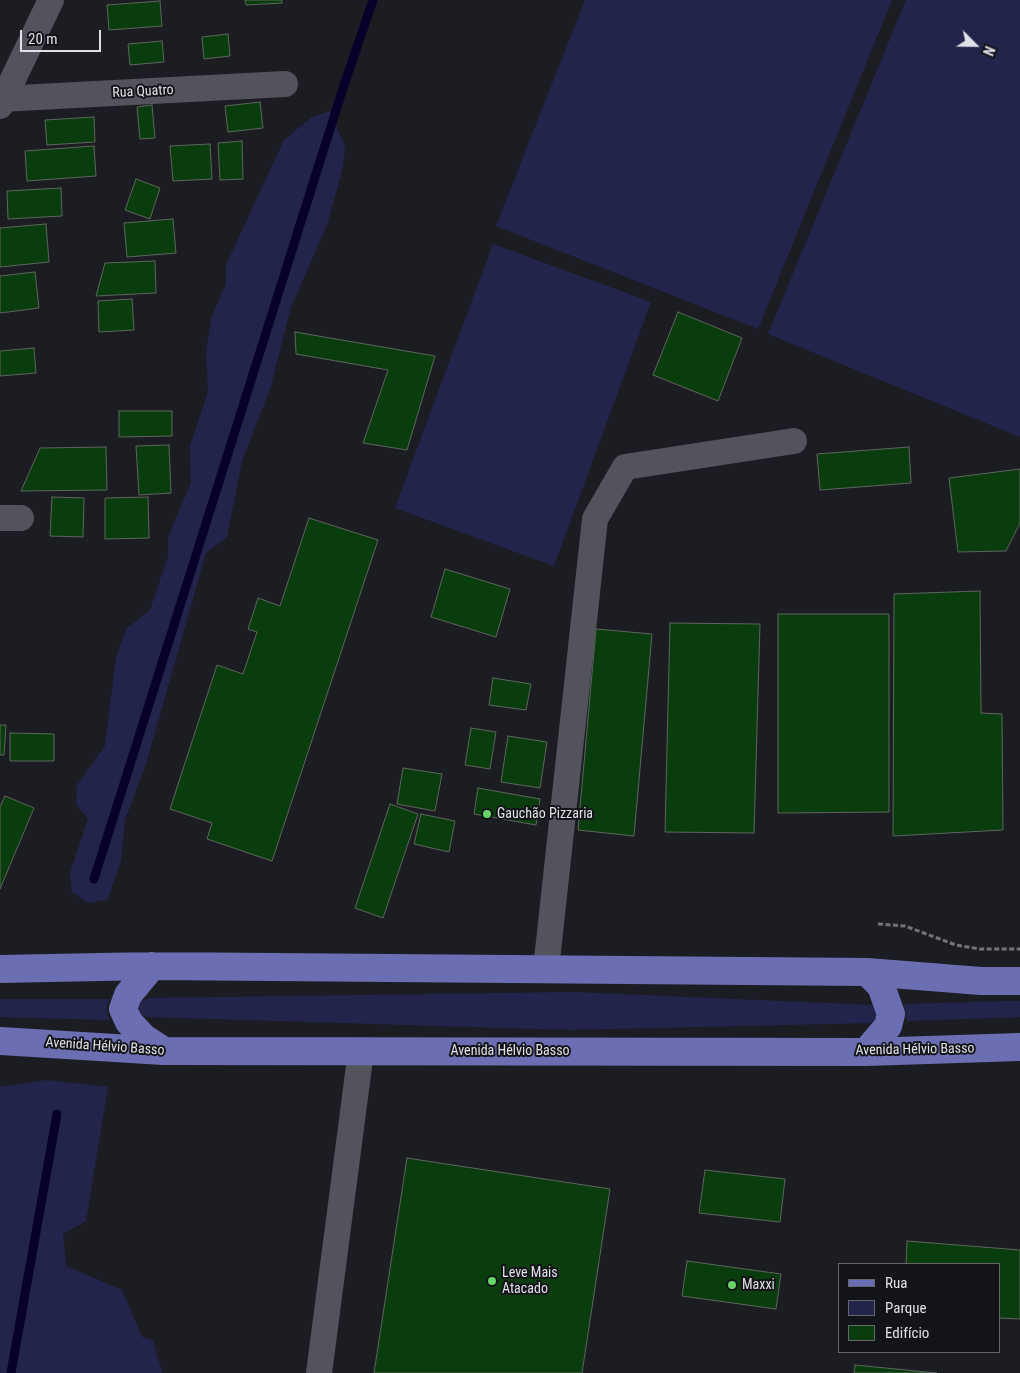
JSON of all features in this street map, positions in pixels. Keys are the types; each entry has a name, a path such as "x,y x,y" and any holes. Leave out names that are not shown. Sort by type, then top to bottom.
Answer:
{"main road":[{"path":"152,966 128,995 123,1009 128,1022 144,1038 164,1051"},
{"path":"0,969 152,966 867,972 1020,981"},
{"path":"866,1052 888,1026 891,1014 881,986 867,972"},
{"name":"Avenida Hélvio Basso","path":"0,1040 164,1051 866,1052 1020,1047"}],"street":[{"path":"1,101 51,0"},
{"name":"Rua Quatro","path":"1,101 285,84"},
{"path":"546,969 595,519 626,467 794,441"},
{"path":"319,1373 361,1051"}],"path":[{"path":"878,924 905,926 956,946 980,949 1020,948"}],"green space":[{"path":"585,0 892,0 758,329 496,226"},
{"path":"906,0 1020,0 1020,437 768,334"},
{"path":"330,111 345,147 343,167 327,225 291,307 270,389 242,461 227,537 206,553 146,764 125,820 121,860 108,899 88,903 72,892 70,873 88,819 76,804 77,785 105,746 116,658 126,629 150,610 168,556 168,537 191,483 190,446 208,392 206,354 211,318 226,284 226,265 284,140 312,117"},
{"path":"493,244 651,302 554,566 395,508"},
{"path":"573,992 873,1005 880,1011 879,1018 871,1023 570,1030 148,1017 140,1014 139,1002 149,998"},
{"path":"0,999 110,999 107,1005 107,1014 110,1020 0,1017"},
{"path":"1020,1001 1020,1017 907,1021 904,1004"},
{"path":"47,1080 108,1087 86,1221 63,1234 66,1266 122,1290 142,1337 153,1340 162,1373 0,1373 0,1087"}],"building":[{"path":"245,0 282,0 282,3 246,5"},
{"path":"160,1 162,26 109,30 107,5"},
{"path":"228,34 230,56 204,59 202,37"},
{"path":"162,41 164,62 130,65 128,44"},
{"path":"260,102 263,128 228,132 225,106"},
{"path":"152,105 155,138 140,139 137,107"},
{"path":"94,117 95,142 47,145 45,120"},
{"path":"242,141 243,179 220,180 218,143"},
{"path":"210,144 212,179 173,181 170,146"},
{"path":"94,146 96,176 27,181 25,151"},
{"path":"136,179 160,188 150,219 125,210"},
{"path":"61,188 62,216 8,219 7,191"},
{"path":"173,219 176,253 127,257 124,223"},
{"path":"46,224 49,262 0,267 0,228"},
{"path":"155,261 156,293 96,296 105,263"},
{"path":"35,272 39,308 0,313 0,276"},
{"path":"132,299 134,330 99,332 98,301"},
{"path":"678,312 742,338 718,401 653,375"},
{"path":"295,332 435,356 407,450 363,443 388,370 296,354"},
{"path":"34,348 36,373 0,376 0,351"},
{"path":"119,411 172,411 172,436 119,437"},
{"path":"169,445 171,493 139,495 136,446"},
{"path":"106,447 107,490 21,491 40,448"},
{"path":"909,447 911,483 820,490 817,454"},
{"path":"1020,469 1020,523 1006,551 958,552 949,478"},
{"path":"52,497 84,498 83,537 50,536"},
{"path":"148,497 149,538 105,539 105,498"},
{"path":"309,518 378,540 272,861 207,839 212,823 170,809 217,665 243,674 257,632 248,629 258,598 280,606"},
{"path":"445,569 510,589 496,637 431,617"},
{"path":"980,591 981,713 1002,714 1003,830 893,836 894,594"},
{"path":"778,614 889,614 889,812 778,813"},
{"path":"670,623 760,624 754,833 665,832"},
{"path":"596,629 652,634 634,836 578,830"},
{"path":"493,678 531,684 526,710 489,705"},
{"path":"0,725 6,725 4,755 0,755"},
{"path":"471,728 496,732 490,769 465,765"},
{"path":"10,733 54,734 54,761 10,761"},
{"path":"508,736 547,742 540,788 501,782"},
{"path":"403,768 442,774 435,811 397,804"},
{"path":"478,788 540,799 536,825 474,814"},
{"path":"5,796 34,808 0,889 0,807"},
{"path":"390,804 418,814 383,918 355,908"},
{"path":"421,814 455,821 449,852 414,844"},
{"name":"Leve Mais Atacado","path":"407,1158 610,1189 582,1373 374,1373"},
{"path":"705,1170 785,1179 780,1222 699,1213"},
{"path":"907,1241 1020,1250 1020,1319 1000,1318 1000,1263 906,1263"},
{"name":"Maxxi","path":"687,1261 781,1274 776,1309 682,1296"},
{"path":"855,1365 937,1373 854,1373"}],"waterway":[{"path":"94,879 344,85 373,0"},
{"path":"11,1373 57,1114"}],"place":[{"name":"Gauchão Pizzaria","path":"487,814"},
{"name":"Leve Mais Atacado","path":"492,1281"},
{"name":"Maxxi","path":"732,1285"}]}
